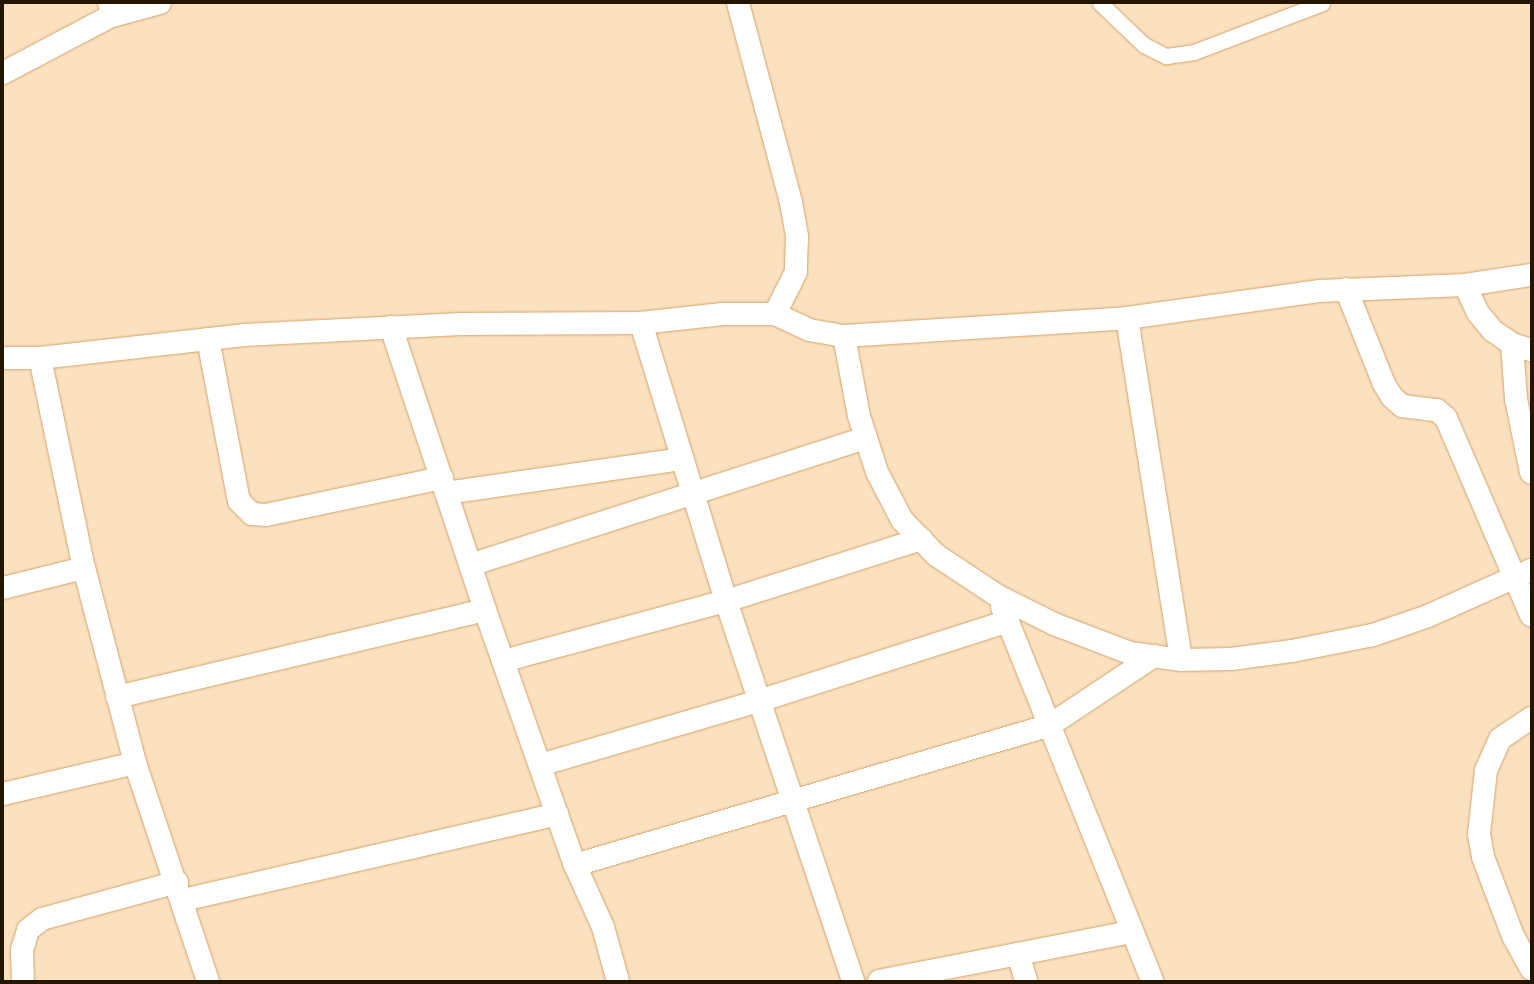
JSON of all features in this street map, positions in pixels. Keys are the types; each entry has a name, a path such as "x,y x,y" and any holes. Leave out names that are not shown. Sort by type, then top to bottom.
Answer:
{"street":[{"path":"3,73 107,10 160,3"},
{"path":"738,3 791,202 797,237 796,272 775,314"},
{"path":"3,358 40,358 208,339 391,327 641,323 723,314 775,314 809,330 844,336 1127,318 1346,289 1465,285 1531,275"},
{"path":"1465,285 1478,313 1493,331 1521,347 1518,414 1531,472"},
{"path":"1346,289 1384,384 1392,397 1402,406 1437,410 1446,418 1524,573 1531,615"},
{"path":"1127,318 1181,660"},
{"path":"641,323 726,601 853,981"},
{"path":"391,327 485,610 575,865 603,927 618,981"},
{"path":"844,336 859,416 877,472 902,520 936,555 998,596 1054,624 1130,654 1181,660 1231,659 1292,651 1373,635 1428,616 1524,573"},
{"path":"208,339 239,501 252,514 266,515 444,485 683,459"},
{"path":"40,358 84,568 117,697 135,763 180,891 208,981"},
{"path":"470,565 694,495 866,438"},
{"path":"503,661 726,601 921,539"},
{"path":"3,588 84,568"},
{"path":"998,596 1152,981"},
{"path":"117,697 485,610"},
{"path":"540,765 759,700 1008,621"},
{"path":"575,865 793,802 1050,725 1154,656"},
{"path":"1531,718 1500,739 1486,770 1479,834 1483,857 1513,936 1531,969"},
{"path":"3,794 135,763"},
{"path":"23,981 22,950 28,930 42,919 557,814"},
{"path":"879,981 1132,932"},
{"path":"1018,954 1026,981"}],"lane":[{"path":"1100,3 1144,44 1166,56 1194,52 1322,3"}]}
